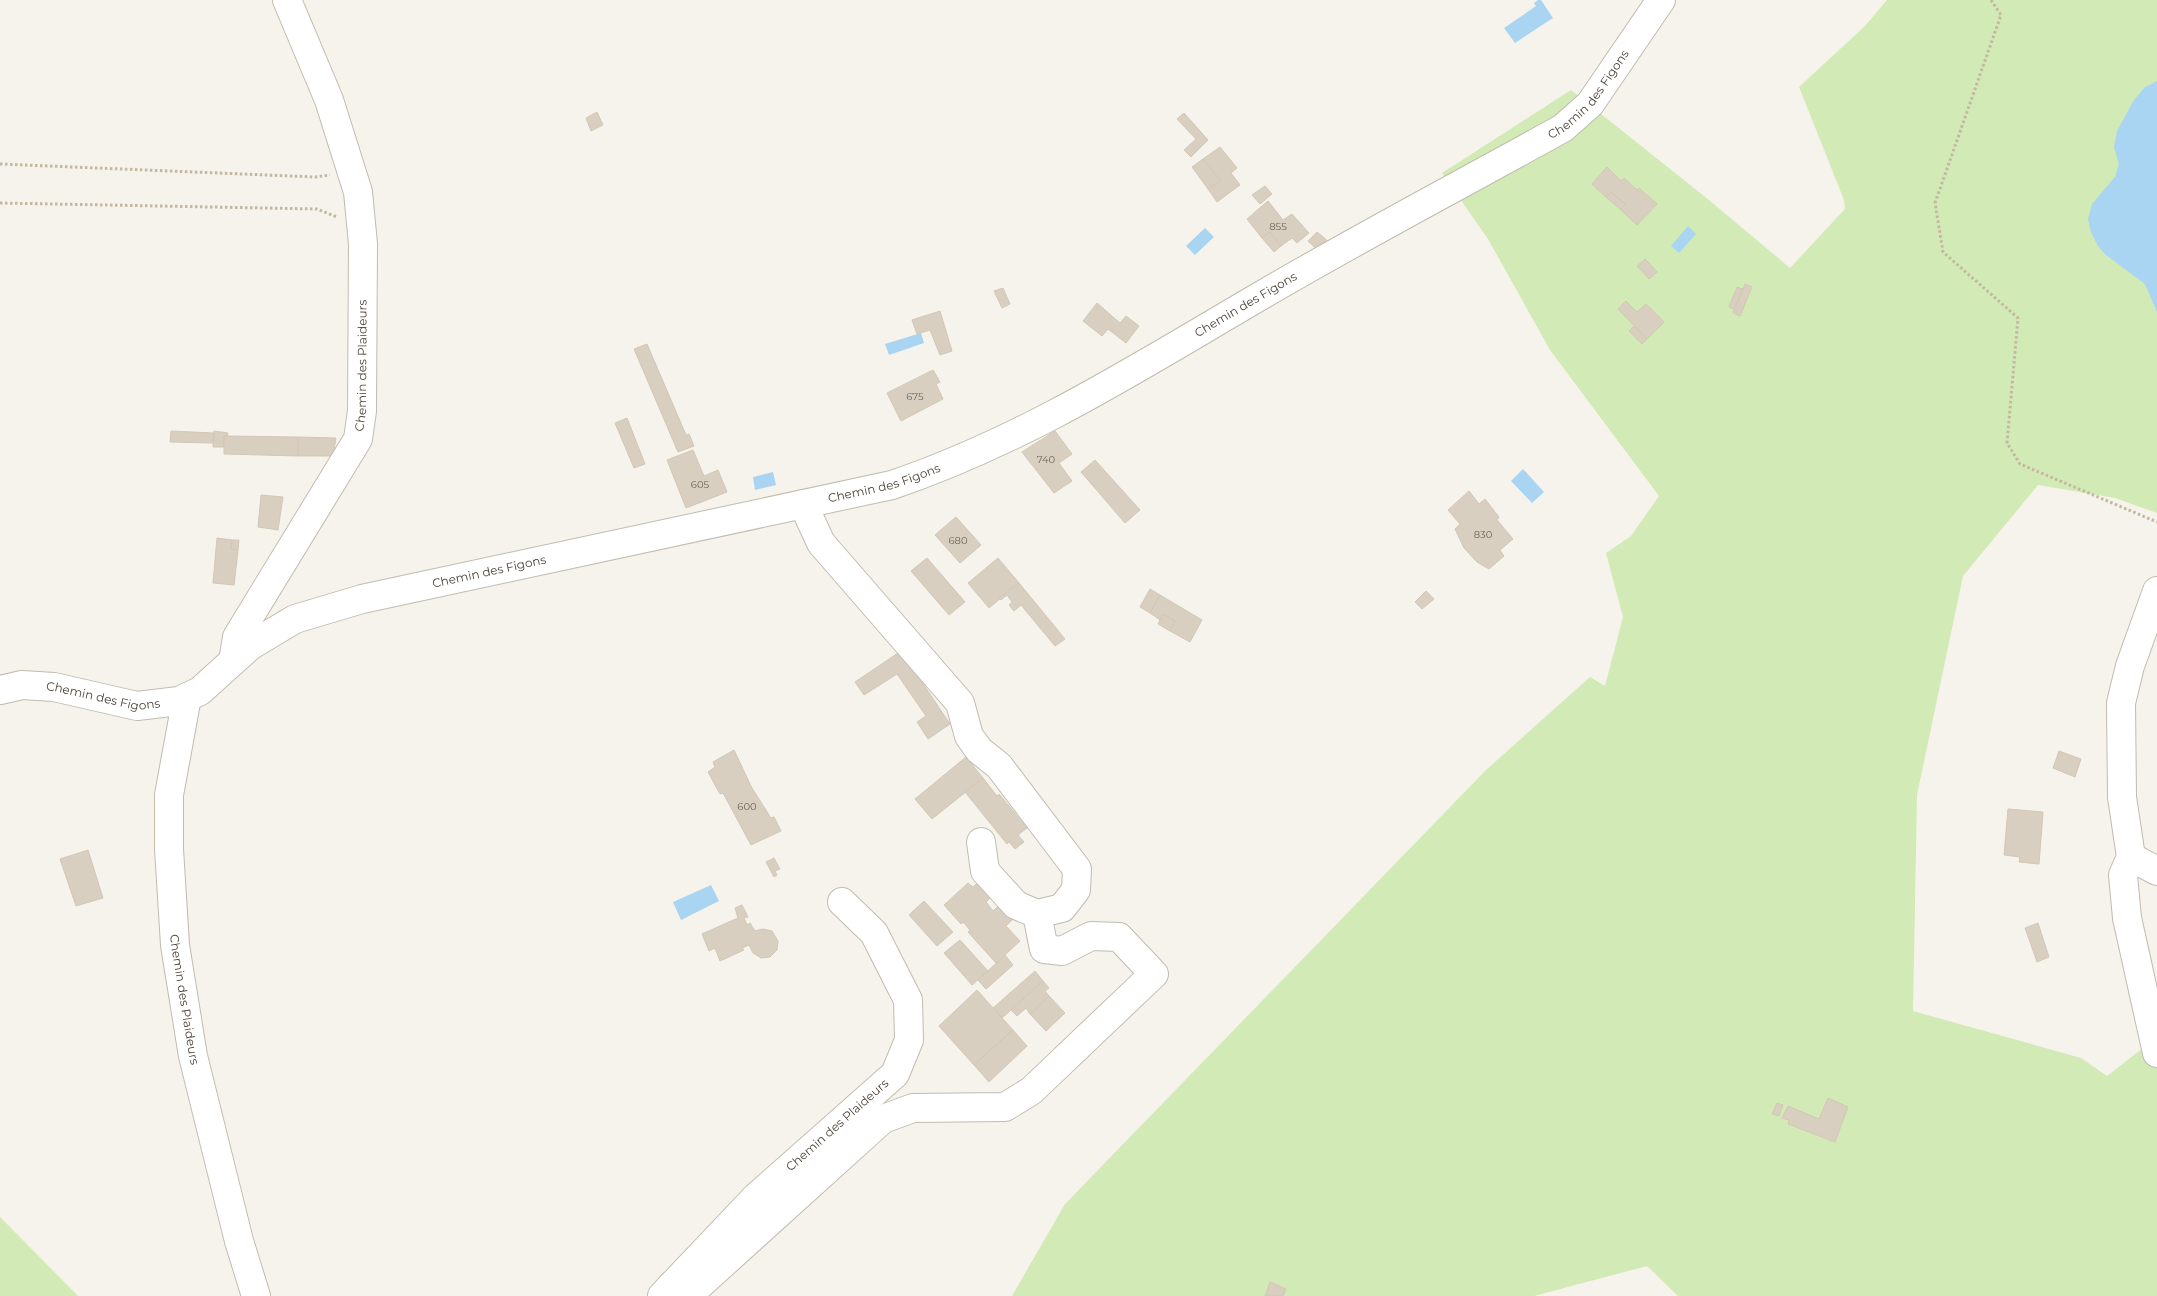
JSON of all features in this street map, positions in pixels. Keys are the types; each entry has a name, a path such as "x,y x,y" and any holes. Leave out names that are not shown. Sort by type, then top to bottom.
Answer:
{"street":[{"name":"Chemin des Plaideurs","path":"233,661 238,637 358,439 362,411 362,234 358,192 329,100 287,0"},
{"name":"Chemin des Figons","path":"0,690 22,685 54,687 137,706 179,701 200,691 250,646 295,619 362,599 892,485 924,474 1010,437 1050,417 1315,264 1563,128 1590,104 1661,0"},
{"path":"803,504 821,543 960,703 970,736 979,750 999,766 1077,869 1076,890 1062,908 1037,914 1016,905 985,871 981,842"},
{"path":"2157,591 2130,666 2121,703 2122,797 2131,856 2123,875 2127,918 2157,1053"},
{"name":"Chemin des Plaideurs","path":"187,697 169,795 169,849 176,945 193,1056 239,1241 256,1296"},
{"path":"2131,856 2157,871"},
{"name":"Chemin des Plaideurs","path":"683,1292 756,1197 895,1074 909,1040 908,1000 874,933 842,902"},
{"path":"683,1292 883,1119 913,1108 1005,1107 1031,1091 1154,974 1118,937 1091,936 1062,951 1044,949 1037,914"}],"path":[{"path":"1991,0 2001,15 1935,202 1942,252 2018,318 2007,443 2020,464 2157,522"},
{"path":"0,164 315,177 353,173"},
{"path":"0,203 317,209 342,218 362,234"}],"green space":[{"path":"1887,0 2157,0 2157,513 2115,498 2038,485 1963,576 1917,795 1913,1011 2081,1058 2107,1076 2157,1037 2157,1296 1678,1296 1647,1266 1534,1296 1012,1296 1065,1204 1486,770 1590,677 1605,686 1623,617 1606,553 1631,536 1659,496 1550,350 1488,239 1442,173 1571,90 1709,200 1790,268 1845,209 1844,200 1799,87 1865,26"},
{"path":"0,1217 78,1296 0,1296"}],"water":[{"path":"1541,0 1553,18 1515,43 1504,28 1536,6 1534,3"},
{"path":"2157,81 2157,312 2145,284 2106,255 2098,246 2091,232 2088,219 2092,204 2115,177 2119,164 2114,147 2117,131 2134,100 2145,87"},
{"path":"1688,226 1696,234 1679,253 1671,246"},
{"path":"1205,228 1214,237 1195,255 1186,246"},
{"path":"921,333 924,343 889,355 885,344"},
{"path":"1523,469 1544,492 1532,503 1511,481"},
{"path":"773,472 776,485 755,490 753,477"},
{"path":"711,885 719,901 681,920 673,902"}],"building":[{"path":"597,112 603,125 591,131 586,118"},
{"path":"1184,113 1208,140 1191,157 1184,150 1196,139 1177,119"},
{"path":"1220,147 1237,168 1231,173 1240,185 1217,202 1208,189 1221,181 1203,159"},
{"path":"1203,159 1221,181 1208,189 1192,167"},
{"path":"1607,167 1621,181 1624,178 1657,204 1637,225 1620,209 1625,204 1611,192 1606,197 1592,184"},
{"path":"1265,186 1272,194 1260,204 1252,195"},
{"path":"1611,192 1625,204 1620,209 1606,197"},
{"path":"1268,201 1283,220 1292,214 1309,233 1297,243 1292,238 1281,246 1270,232 1262,238 1247,219"},
{"path":"1270,232 1281,246 1274,252 1262,238"},
{"path":"1317,232 1329,242 1320,252 1308,241"},
{"path":"1645,259 1657,272 1649,279 1637,266"},
{"path":"1745,284 1752,287 1740,316 1733,313"},
{"path":"1737,287 1743,289 1734,309 1729,307"},
{"path":"1003,288 1010,304 1002,308 994,291"},
{"path":"1626,301 1637,312 1646,304 1664,322 1647,339 1618,309"},
{"path":"1097,303 1120,323 1126,316 1139,326 1126,343 1108,329 1102,336 1083,321"},
{"path":"940,311 952,351 940,355 930,330 917,334 912,320"},
{"path":"1634,326 1647,339 1642,344 1629,331"},
{"path":"647,344 686,435 689,434 694,446 678,452 634,349"},
{"path":"933,370 940,382 936,384 943,399 901,421 887,393"},
{"path":"627,418 645,464 634,468 615,423"},
{"path":"171,431 214,433 213,443 170,442"},
{"path":"214,431 228,433 227,436 224,436 224,447 213,447"},
{"path":"1055,431 1072,454 1059,463 1072,481 1054,493 1022,452"},
{"path":"224,436 298,437 298,456 224,454"},
{"path":"298,437 336,438 333,456 298,456"},
{"path":"693,450 704,476 718,470 727,492 686,508 667,460"},
{"path":"1095,460 1140,510 1125,523 1081,472"},
{"path":"1469,491 1479,504 1485,499 1499,517 1497,520 1513,539 1500,550 1504,556 1489,569 1477,562 1464,548 1455,529 1460,524 1448,510"},
{"path":"261,495 283,497 278,530 258,527"},
{"path":"956,517 981,545 960,563 935,535"},
{"path":"217,538 232,540 231,549 238,550 234,585 213,583"},
{"path":"232,540 239,540 238,550 231,549"},
{"path":"927,558 965,602 949,615 911,571"},
{"path":"998,558 1019,583 989,608 968,583"},
{"path":"1019,583 1065,639 1055,646 1021,605 1014,611 1009,605 1012,602 1007,595 1001,600 999,598"},
{"path":"1150,589 1160,595 1150,613 1140,607"},
{"path":"1426,591 1434,599 1422,609 1415,602"},
{"path":"1160,595 1202,620 1190,642 1170,631 1175,621 1163,614 1160,620 1150,613"},
{"path":"1163,614 1175,621 1170,631 1158,624"},
{"path":"901,651 950,724 928,739 917,722 926,716 897,674 864,695 855,682"},
{"path":"734,750 752,788 771,818 774,817 781,831 751,845 723,793 720,794 708,772 715,767 713,762"},
{"path":"2059,751 2081,759 2075,777 2053,768"},
{"path":"966,757 983,778 932,819 915,799"},
{"path":"983,778 1027,828 1018,835 1024,842 1015,849 1009,842 1007,844 965,792"},
{"path":"2008,809 2043,812 2039,864 2019,862 2020,857 2004,855"},
{"path":"88,850 103,898 76,906 60,859"},
{"path":"774,858 780,869 775,871 777,875 774,877 766,862"},
{"path":"979,881 992,896 986,902 993,911 1001,904 1014,918 1006,926 1020,941 996,963 968,932 970,930 963,922 961,924 944,905 968,883 973,887"},
{"path":"924,901 953,932 937,946 909,915"},
{"path":"742,905 748,917 744,918 747,925 750,923 755,931 763,929 772,931 778,941 777,950 770,957 761,958 753,953 749,945 742,948 744,950 720,961 715,948 709,951 702,934 738,918 735,908"},
{"path":"2038,923 2049,957 2037,962 2025,928"},
{"path":"960,940 988,971 972,985 944,953"},
{"path":"1005,955 1013,965 986,989 978,980"},
{"path":"1035,971 1043,981 1002,1018 993,1008"},
{"path":"1043,981 1049,988 1045,991 1049,996 1030,1014 1026,1008 1017,1016 1011,1010"},
{"path":"977,990 1013,1030 974,1065 939,1026"},
{"path":"1049,996 1065,1013 1046,1031 1030,1014"},
{"path":"1013,1030 1027,1046 989,1082 974,1065"},
{"path":"1828,1098 1848,1107 1835,1142 1788,1124 1789,1120 1782,1118 1788,1106 1819,1119"},
{"path":"1777,1103 1783,1105 1779,1116 1772,1114"},
{"path":"1270,1282 1286,1289 1283,1296 1265,1296"}]}
